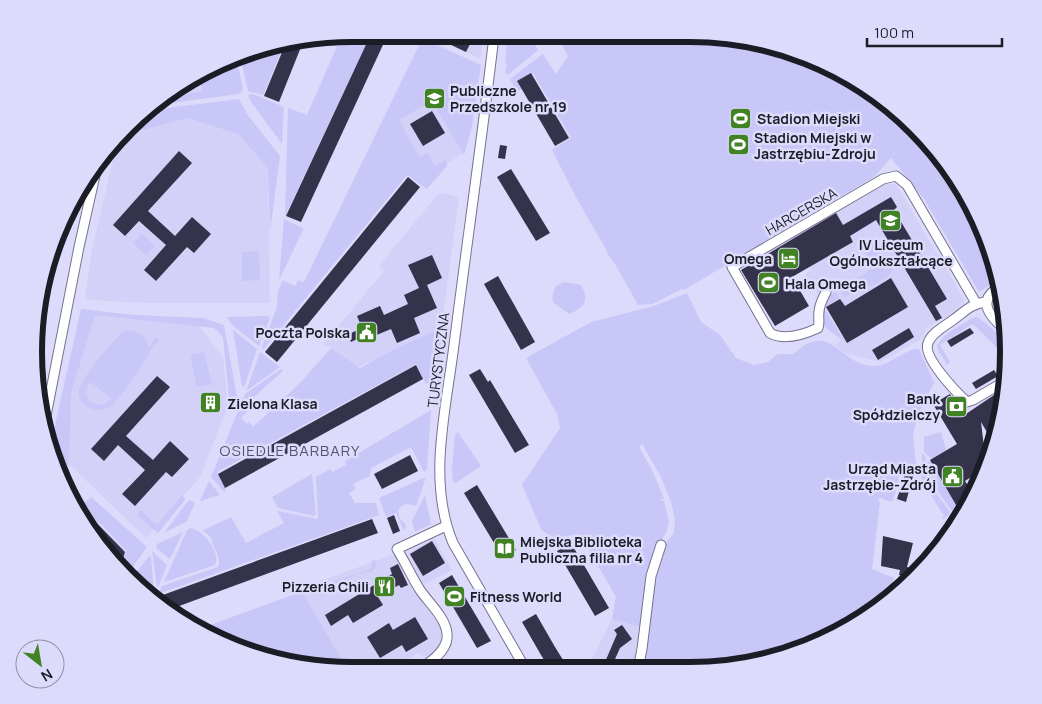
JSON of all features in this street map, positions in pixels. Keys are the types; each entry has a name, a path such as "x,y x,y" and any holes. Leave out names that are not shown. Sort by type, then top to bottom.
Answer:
{"street":[{"name":"TURYSTYCZNA","path":"493,43 481,149 440,444 441,494 446,526 453,543 522,662"},
{"name":"HARCERSKA","path":"826,292 819,309 818,317 820,323 818,328 788,337 776,336 770,333 732,267 884,179 896,176 907,185 976,303"},
{"path":"47,408 93,183"},
{"path":"994,290 986,302 987,310 998,324"},
{"path":"986,302 976,303 936,333 929,340 927,351 942,376 967,402 998,386"},
{"path":"431,662 446,645 447,633 438,614 420,590 397,549 446,526"},
{"path":"640,662 651,576 661,545"}],"shaded area":[{"path":"338,43 367,43 285,216 288,108 307,115"},
{"name":"Publiczne Przedszkole nr 19","path":"420,43 435,43 477,64 462,154 427,176 382,133"},
{"path":"420,43 431,43 481,65 472,127 464,155 432,101 399,120 419,157 428,153 435,166 446,160 447,166 427,189 407,175 263,350 262,347 277,307 278,290 283,280 295,286 298,280 304,282"},
{"path":"447,43 482,43 481,59"},
{"path":"507,43 534,43 538,50 508,75 505,73 507,64 505,63"},
{"name":"Stadion Miejski w Jastrzębiu-Zdroju","path":"564,43 710,43 730,45 770,53 827,74 862,95 894,119 936,164 968,215 983,253 992,283 979,292 924,199 891,158 875,176 684,290 682,289 652,304 638,305 578,201 552,150 571,138 533,73 518,81 522,89 517,92 510,79 543,54 556,74 568,56 563,47"},
{"path":"282,51 263,95 248,91 242,63"},
{"path":"238,65 243,88 239,94 168,103 180,95 202,91 200,82"},
{"path":"221,71 222,89 177,97"},
{"path":"253,94 284,107 282,144 251,102 248,95"},
{"path":"239,99 247,114 280,156 270,232 268,168 238,134 188,118 144,130 140,127 161,109"},
{"path":"188,118 238,134 268,168 270,301 267,303 145,303 90,300 85,298 92,249 114,154 140,127 144,130"},
{"path":"886,184 897,186 964,299 964,303 945,318 942,318 926,329 921,339 881,362 847,354 836,346 843,336 805,274 811,270 792,238"},
{"path":"442,193 459,197 441,331 358,367 327,345 323,345 384,271 379,266 438,194"},
{"path":"284,219 303,228 303,230 279,280"},
{"path":"142,234 155,246 146,255 133,243"},
{"path":"873,237 893,270 877,283 844,297 839,289 874,268 860,245"},
{"path":"259,251 260,280 242,281 242,252"},
{"path":"564,282 581,285 585,295 582,306 569,314 554,303 552,297 556,286"},
{"path":"836,292 839,298 824,308 842,337 841,339 827,329 819,319 828,296"},
{"path":"687,293 701,322 720,335 736,358 754,365 768,362 778,354 793,354 806,344 818,341 827,342 863,364 876,366 919,349 934,383 918,414 913,436 917,471 903,469 900,472 893,501 878,499 880,503 872,569 894,578 892,586 878,598 827,630 770,651 750,656 710,661 642,662 653,573 665,544 674,533 675,519 671,502 660,475 642,444 639,447 652,470 664,498 659,500 664,501 669,521 666,533 649,565 642,628 612,619 616,597 584,541 579,534 555,538 542,531 522,485 560,428 557,414 526,358 591,322 654,306"},
{"path":"81,309 134,315 203,318 224,325 237,397 230,407 223,337 214,328 95,315 71,393 69,467 63,461 53,433"},
{"path":"93,314 198,325 223,357 228,406 200,477 146,538 69,464 71,389"},
{"path":"268,316 270,318 259,346 232,325 227,317"},
{"path":"977,317 999,336 1000,352 974,325 971,325 940,345 950,362 947,365 937,348 939,343 952,331 972,318"},
{"path":"126,330 138,332 144,337 149,348 156,338 159,340 149,352 126,389 112,405 102,409 90,408 81,401 79,396 81,384","holes":["90,382 111,398 105,404 98,405 91,402 86,393"]},
{"path":"233,330 257,349 244,387 242,386"},
{"path":"437,330 442,330 438,377 426,384 416,364 217,472 226,490 224,492 211,477 245,394 281,369 283,371 243,407 247,412 241,418 247,424 249,422 253,427 301,382 331,348 360,368 389,352"},
{"path":"204,352 212,384 197,387 190,355"},
{"path":"260,352 280,367 246,391"},
{"path":"431,410 427,469 424,472 411,447 371,468 370,476 353,484 356,489 349,493 355,503 376,503 379,515 158,593 162,586 218,567 219,559 211,539 209,535 202,531 231,517 246,543 284,523 277,511 318,519 316,477 330,469 333,472 346,465 345,461"},
{"path":"458,432 481,466 453,483 452,469 455,435"},
{"path":"941,432 946,450 932,459 924,452 924,437"},
{"path":"922,453 926,458 926,473 932,487 950,512 943,519 941,519 944,516 928,490 922,490"},
{"path":"930,461 956,504 961,501 955,511 952,511 936,488 930,476 927,462"},
{"path":"312,474 316,514 314,516 278,508 272,497"},
{"path":"426,477 416,506 404,505 398,511 400,519 406,525 404,531 396,513 386,517 379,498"},
{"path":"209,481 220,495 200,501"},
{"path":"182,495 185,499 184,501 158,533 137,516 140,510 157,525"},
{"path":"425,495 431,524 415,532 412,521"},
{"path":"91,497 147,547 132,568 124,559 126,551 83,505"},
{"path":"189,500 195,503 187,521 164,533"},
{"path":"190,528 200,533 210,542 215,554 215,565 164,582 187,530"},
{"path":"183,532 170,559 156,548 157,544"},
{"path":"434,538 452,570 421,586 408,553"},
{"path":"152,551 167,565 158,587 157,587"},
{"path":"395,554 413,588 435,612 443,629 444,642 430,658 425,658 418,653 403,662 343,662 300,588"},
{"path":"150,555 154,590 148,585 135,573"},
{"path":"375,560 376,566 370,573 368,571 354,575 321,596 312,593 307,594 308,588 316,588 372,568 371,562"},
{"path":"300,588 343,662 312,659 272,651 234,638 208,626 295,594 293,590"},
{"path":"612,619 647,630 641,662 590,662"}],"building":[{"path":"367,43 384,43 301,222 286,216"},
{"path":"447,43 470,43 466,52"},
{"path":"301,47 279,102 264,96 283,50"},
{"path":"531,73 569,138 555,146 517,81"},
{"path":"432,111 445,133 423,146 410,124"},
{"path":"500,145 507,146 505,159 498,158"},
{"path":"179,151 192,163 148,211 175,236 192,217 211,234 194,253 187,247 156,281 144,270 166,245 139,221 125,236 113,225"},
{"path":"511,169 550,233 536,241 497,177"},
{"path":"408,177 420,187 277,362 265,352"},
{"path":"891,197 897,207 894,210 947,299 935,306 942,318 936,321 876,220 850,236 853,242 792,277 809,306 775,326 741,270 836,213 843,225"},
{"path":"432,255 442,278 427,285 437,308 414,318 420,333 397,343 391,329 367,339 365,335 351,342 347,335 362,328 357,316 380,306 384,315 408,304 404,295 419,288 408,265"},
{"path":"498,276 535,342 521,350 484,284"},
{"path":"891,278 908,307 847,343 826,307 840,299 845,306"},
{"path":"909,328 914,337 878,360 872,350"},
{"path":"970,328 974,333 951,347 947,341"},
{"path":"416,365 423,379 225,488 218,474"},
{"path":"480,369 488,382 490,380 529,445 515,453 469,375"},
{"path":"994,370 998,376 976,389 972,383"},
{"path":"157,376 170,387 126,436 153,460 170,441 189,459 172,477 166,472 135,506 122,494 145,470 118,445 104,461 91,449"},
{"path":"997,393 988,434 981,422 983,451 974,475 965,481 968,489 961,502 956,505 930,460 957,444 933,404 950,394 963,416"},
{"name":"Zielona Klasa","path":"214,395 216,405 208,407 206,397"},
{"path":"410,455 418,471 382,489 374,474"},
{"path":"905,474 913,476 906,502 897,499"},
{"path":"477,485 516,550 503,558 464,493"},
{"path":"394,515 400,531 393,534 387,518"},
{"path":"90,516 125,552 123,559 106,540"},
{"path":"372,519 378,533 177,607 161,596"},
{"path":"883,536 913,543 907,567 912,568 904,576 899,575 900,570 881,566"},
{"path":"432,541 445,563 423,576 410,554"},
{"path":"571,543 609,608 595,616 557,551"},
{"path":"398,564 408,585 401,588 399,585 378,597 383,605 353,623 348,615 331,626 325,615 392,574 390,568"},
{"path":"452,575 491,641 477,648 439,583"},
{"path":"536,614 564,662 545,662 522,622"},
{"path":"415,617 428,639 406,652 402,645 380,658 367,637 389,623 393,630"},
{"path":"622,625 632,639 620,648 614,662 605,662 617,634 614,630"}],"place":[{"name":"Publiczne Przedszkole nr 19","path":"434,98"},
{"name":"Stadion Miejski","path":"741,118"},
{"name":"Stadion Miejski w Jastrzębiu-Zdroju","path":"738,145"},
{"name":"IV Liceum Ogólnokształcące","path":"891,221"},
{"name":"Omega","path":"788,258"},
{"name":"Hala Omega","path":"769,283"},
{"name":"Poczta Polska","path":"366,332"},
{"name":"Zielona Klasa","path":"211,403"},
{"name":"Bank Spółdzielczy","path":"956,406"},
{"name":"Urząd Miasta Jastrzębie-Zdrój","path":"952,476"},
{"name":"Miejska Biblioteka Publiczna filia nr 4","path":"504,549"},
{"name":"Pizzeria Chili","path":"385,586"},
{"name":"Fitness World","path":"454,596"}],"district":[{"name":"OSIEDLE BARBARY","path":"290,450"}]}
